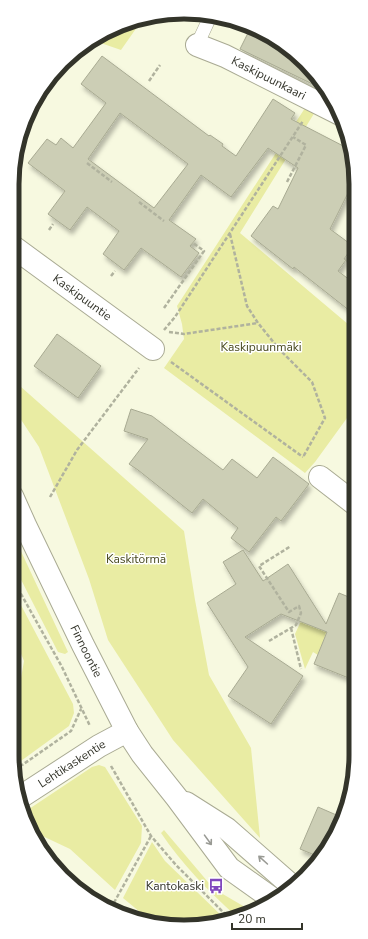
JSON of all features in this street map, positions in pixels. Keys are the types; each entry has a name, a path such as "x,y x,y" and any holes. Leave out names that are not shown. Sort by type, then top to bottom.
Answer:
{"main road":[{"name":"Kaskipuunkaari","path":"197,45 226,56 331,109"},
{"name":"Kaskipuuntie","path":"19,251 158,340"},
{"path":"320,477 349,499"},
{"name":"Finnoontie","path":"19,512 83,645 127,731 142,754 229,868 269,896"},
{"name":"Lehtikaskentie","path":"24,795 99,746 127,731"},
{"name":"Finnoontie","path":"177,798 227,829 288,883"}],"lane":[{"path":"197,45 208,20"}],"path":[{"path":"149,81 160,65"},
{"path":"50,497 77,450 175,317 316,101"},
{"path":"287,182 306,145 293,137"},
{"path":"87,163 112,182"},
{"path":"139,202 164,221"},
{"path":"49,230 53,224"},
{"path":"230,234 247,306 258,323 280,349 312,382 325,418 303,457"},
{"path":"164,308 204,251 193,243"},
{"path":"111,276 115,271"},
{"path":"158,340 184,334 258,323"},
{"path":"158,340 303,457 320,477"},
{"path":"269,641 296,625 301,613 299,606 289,612 259,566 291,546"},
{"path":"291,628 301,669"},
{"path":"19,767 71,731 82,708"},
{"path":"113,904 151,836"}],"green space":[{"path":"138,26 121,50 99,43 111,36"},
{"path":"81,56 54,83 67,67"},
{"path":"40,103 26,139 28,131"},
{"name":"Kaskipuunmäki","path":"305,108 315,112 240,233 349,325 349,415 315,462 305,473 164,368 184,339 177,306"},
{"name":"Kaskitörmä","path":"19,385 184,531 209,675 251,748 260,838 173,740 108,640 89,579 39,447 19,417"},
{"path":"19,547 68,652 65,654 58,652 19,576"},
{"path":"19,601 73,704 74,713 69,726 19,762 19,689 24,661 19,649"},
{"path":"301,621 327,632 318,655 313,652 305,669 295,634"},
{"path":"99,765 105,767 142,826 141,843 115,890 70,849 39,834 29,809 92,767"},
{"path":"164,830 208,882 221,893 246,908 232,912 196,877 161,833"},
{"path":"152,842 165,861 221,916 195,920 162,919 143,915 123,898"}],"building":[{"path":"248,32 257,36 276,47 293,60 301,67 316,86 240,49"},
{"path":"102,56 209,136 210,135 223,144 222,146 236,156 273,99 295,113 291,119 345,147 348,162 349,191 330,229 349,243 349,252 344,259 346,260 338,271 349,279 349,310 294,267 293,269 251,236 273,206 278,209 298,168 268,148 231,197 201,175 169,220 196,239 190,246 199,253 181,277 141,248 124,270 103,254 119,231 87,207 70,230 48,214 65,191 28,163 47,139 56,145 61,138 73,148 106,103 81,84","holes":["120,113 188,164 154,208 88,159"]},
{"path":"57,334 101,366 78,398 34,366"},
{"path":"131,409 152,416 223,470 232,459 257,478 273,457 309,484 281,521 276,517 249,552 231,538 238,528 203,499 192,513 129,464 148,439 124,431"},
{"path":"243,550 263,581 288,564 326,624 339,593 349,597 349,678 314,664 327,632 281,614 245,637 303,676 271,724 228,696 248,667 207,603 236,584 223,562"},
{"path":"318,807 337,815 327,838 315,855 300,849"}],"place":[{"name":"Kantokaski","path":"216,886"}]}
